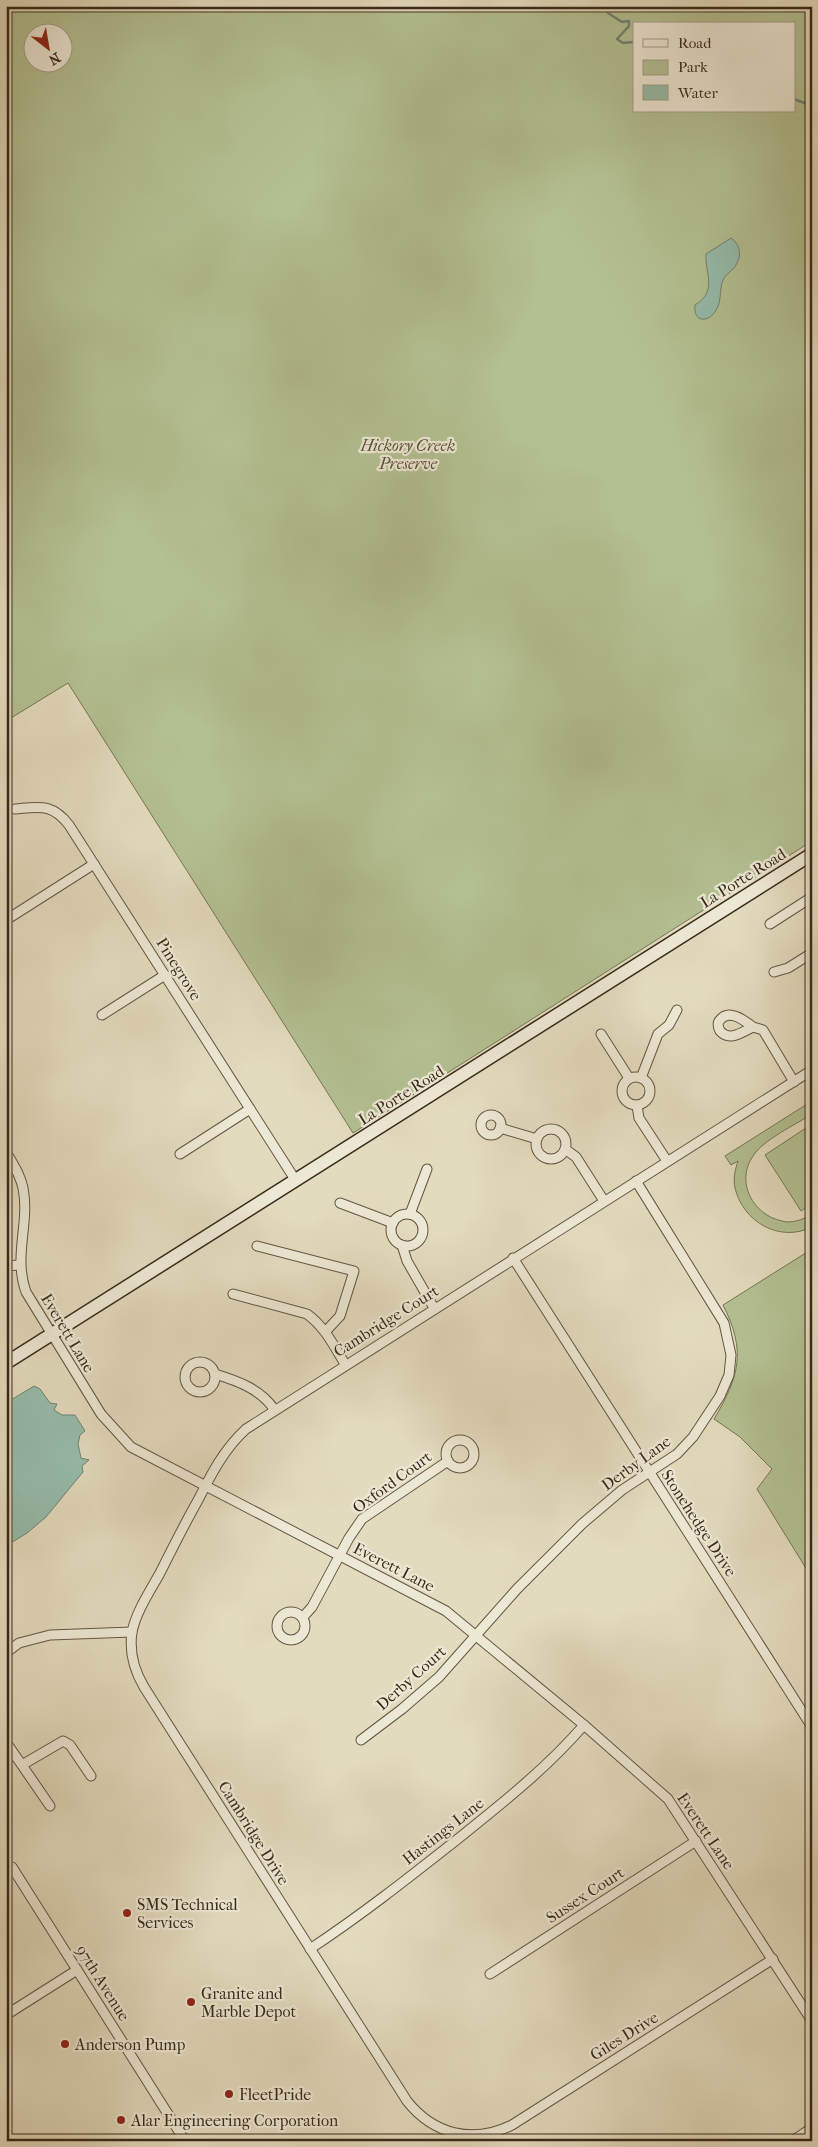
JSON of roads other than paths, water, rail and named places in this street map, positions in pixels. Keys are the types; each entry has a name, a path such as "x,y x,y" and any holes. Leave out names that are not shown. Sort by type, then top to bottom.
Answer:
{"street":[{"name":"Pinegrove","path":"14,809 49,807 68,825 296,1181"},
{"name":"La Porte Road","path":"6,1363 812,854"},
{"path":"6,920 94,864"},
{"path":"770,924 812,898"},
{"path":"774,972 788,968 812,953"},
{"path":"102,1015 165,975"},
{"path":"641,1078 658,1034 669,1025 677,1010"},
{"path":"753,1027 763,1030 794,1082"},
{"path":"601,1034 630,1078"},
{"name":"Cambridge Court","path":"205,1486 218,1461 236,1438 274,1410 812,1070"},
{"path":"630,1078 641,1078 649,1085 650,1096 643,1104 638,1106 627,1103 623,1098 622,1087 630,1078"},
{"path":"638,1106 639,1118 667,1162"},
{"path":"180,1154 250,1109"},
{"path":"500,1128 537,1139"},
{"path":"544,1130 556,1130 565,1137 565,1149 558,1158 546,1158 537,1151 537,1139 544,1130"},
{"path":"565,1149 576,1157 604,1201"},
{"name":"Everett Lane","path":"6,1152 18,1173 23,1189 24,1213 19,1265 26,1292 101,1414 131,1447 446,1611 584,1725 668,1799 812,2021"},
{"path":"410,1214 427,1169"},
{"name":"Derby Lane","path":"476,1634 516,1589 582,1524 622,1490 677,1454 701,1426 725,1386 731,1355 728,1335 721,1317 636,1182"},
{"path":"340,1203 393,1223"},
{"path":"402,1245 414,1243 422,1234 420,1222 410,1214 399,1216 393,1223 391,1232 393,1237 402,1245 406,1261 434,1308"},
{"path":"257,1246 354,1271 340,1316 326,1331"},
{"name":"Stonehedge Drive","path":"513,1258 812,1727"},
{"path":"6,1266 19,1265"},
{"path":"233,1294 307,1314 326,1331 345,1364"},
{"path":"215,1374 236,1380 262,1395 274,1410"},
{"name":"Oxford Court","path":"303,1618 312,1607 362,1519 448,1461"},
{"name":"Cambridge Drive","path":"205,1486 132,1632 131,1650 137,1675 415,2112 430,2124 445,2131 467,2136 490,2134"},
{"path":"6,1653 19,1644 50,1635 132,1632"},
{"name":"Derby Court","path":"361,1740 434,1682 476,1634"},
{"name":"Hastings Lane","path":"310,1949 368,1910 523,1787 556,1757 584,1725"},
{"path":"22,1765 62,1741 70,1745 91,1776"},
{"path":"6,1742 50,1806"},
{"name":"Sussex Court","path":"490,1974 696,1841"},
{"name":"97th Avenue","path":"12,1867 185,2141"},
{"name":"Giles Drive","path":"490,2134 520,2120 773,1960"},
{"path":"6,2014 77,1970"},
{"path":"792,2141 812,2128"}],"water":[{"path":"731,238 738,247 738,261 723,280 716,310 706,319 699,318 696,315 695,305 706,294 709,282 706,254"},
{"path":"34,1386 40,1389 50,1403 57,1404 54,1410 62,1415 75,1415 85,1431 80,1435 78,1444 81,1458 89,1460 82,1466 83,1472 46,1517 27,1533 6,1546 6,1403"}],"waterway":[{"path":"606,6 608,13 622,22 629,21 629,26 617,39 623,43 633,42"},
{"path":"796,100 812,106"}],"place":[{"name":"SMS Technical Services","path":"127,1913"},
{"name":"Granite and Marble Depot","path":"191,2002"},
{"name":"Anderson Pump","path":"65,2044"},
{"name":"FleetPride","path":"229,2094"},
{"name":"Alar Engineering Corporation","path":"121,2120"}],"park label":[{"name":"Hickory Creek Preserve","path":"408,454"}]}
